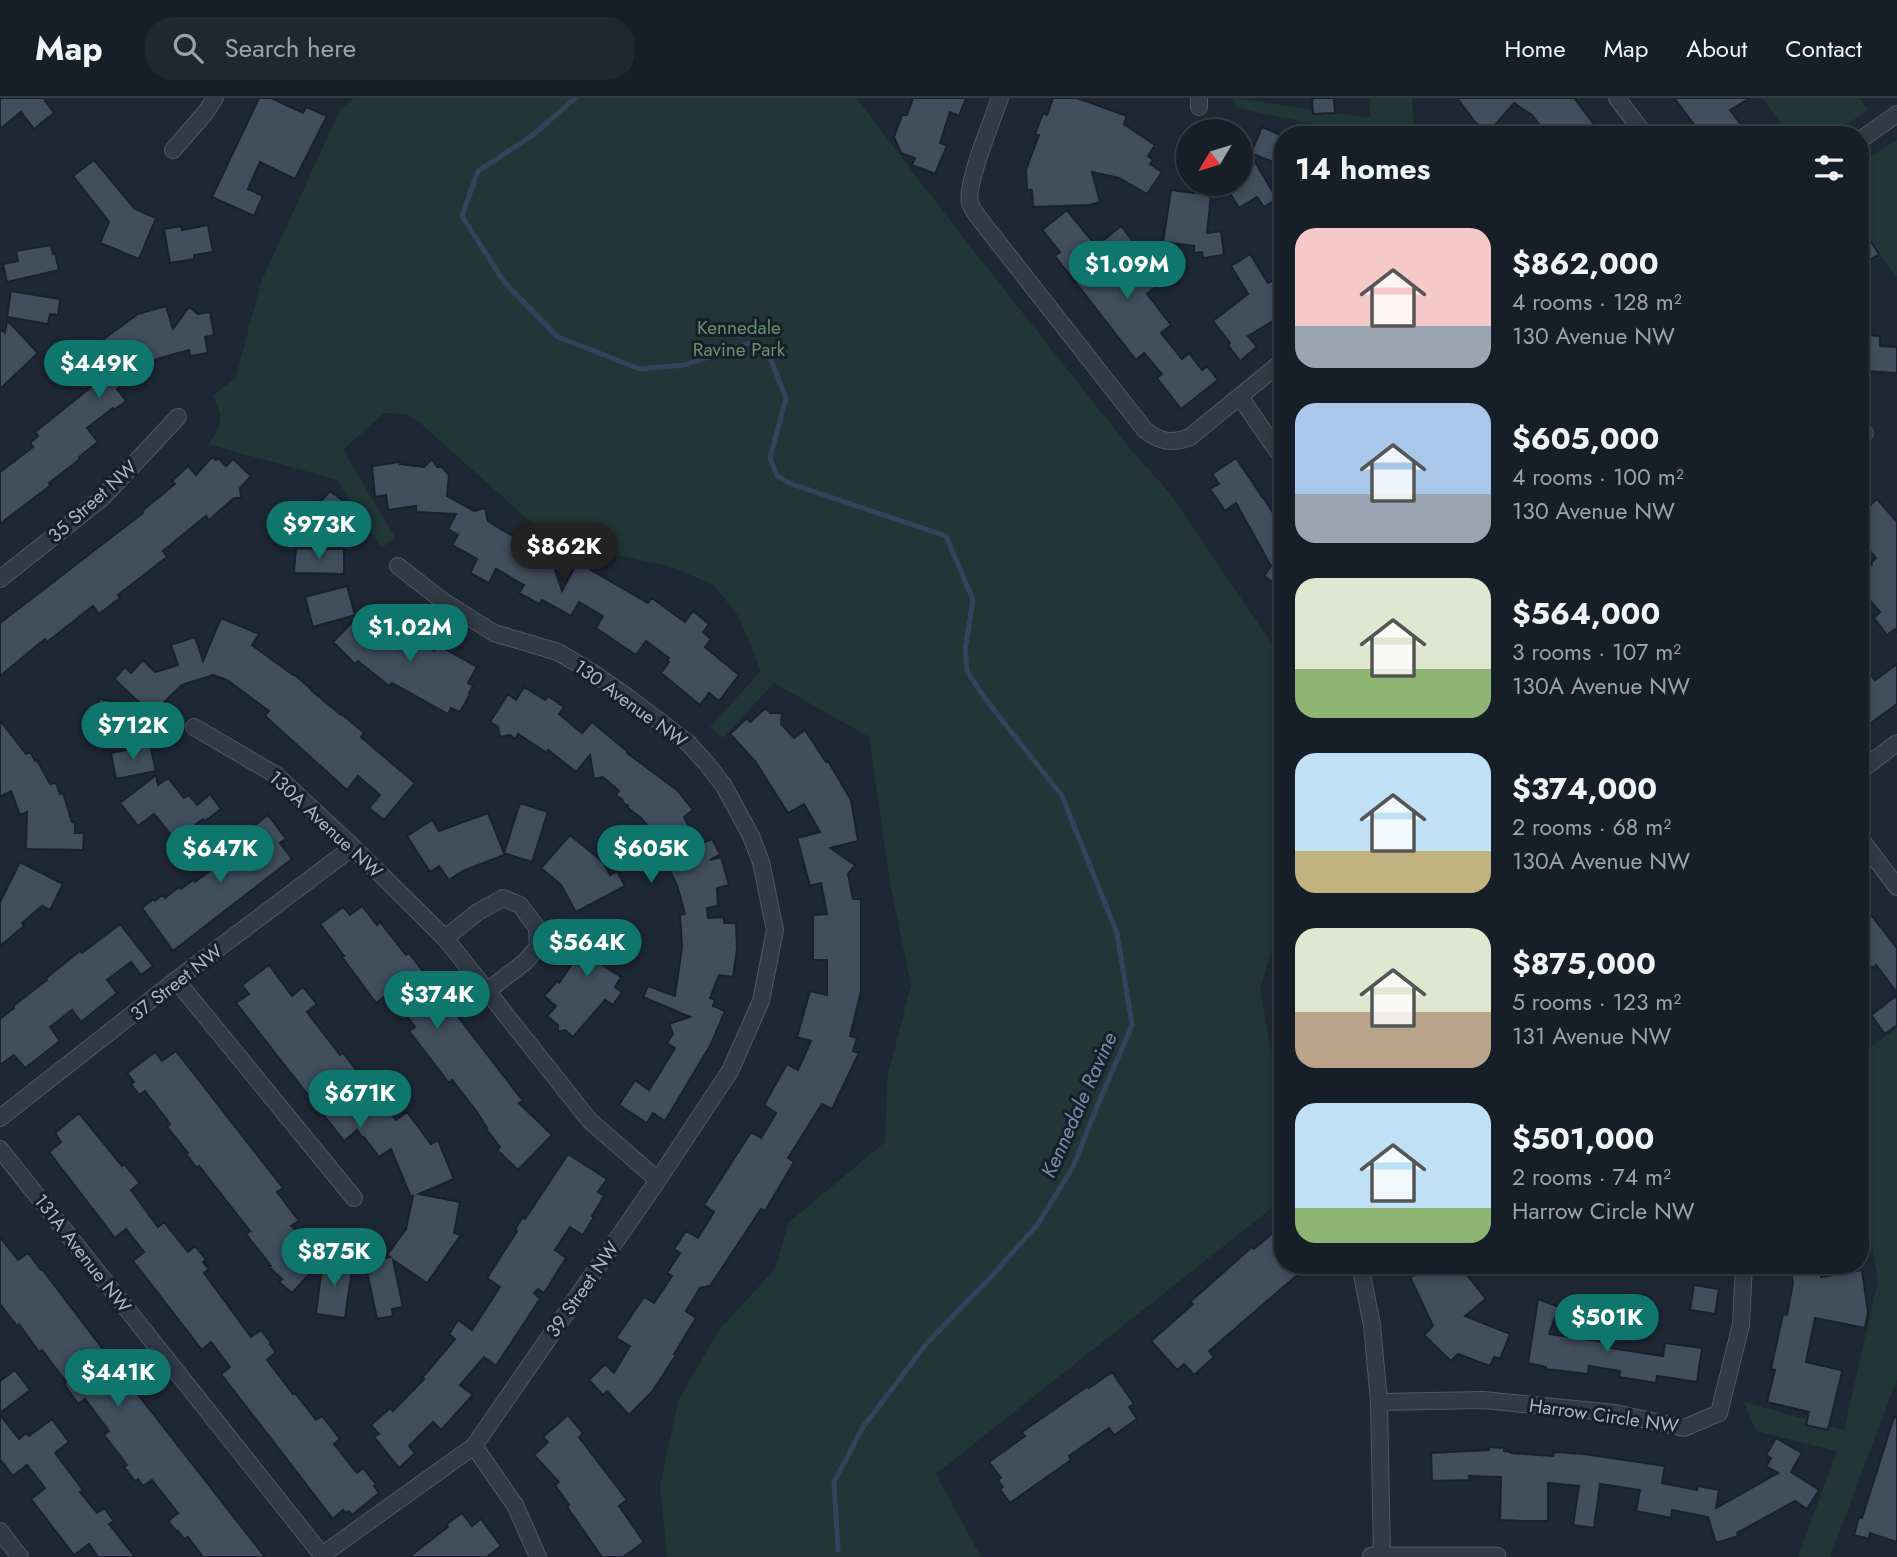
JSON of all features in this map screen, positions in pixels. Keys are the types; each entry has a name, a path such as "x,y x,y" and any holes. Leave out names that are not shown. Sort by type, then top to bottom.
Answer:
{"street":[{"path":"173,150 215,98"},
{"path":"1000,98 975,173 970,202 982,222 1139,424 1158,439 1180,441 1189,437 1274,369"},
{"path":"1617,98 1638,126"},
{"path":"1869,134 1897,114"},
{"path":"1240,397 1274,446"},
{"name":"35 Street NW","path":"0,579 102,499 178,417"},
{"name":"130 Avenue NW","path":"398,566 443,601 494,633 558,652 593,673 668,727 708,764 739,811 761,862 775,930 768,964"},
{"name":"130A Avenue NW","path":"194,727 276,775 353,847 445,938 590,1121 658,1180"},
{"path":"1869,764 1897,743"},
{"name":"37 Street NW","path":"0,1118 176,980 353,847"},
{"path":"1869,850 1897,887"},
{"path":"445,938 478,912 503,898 520,905 537,928 538,947 525,962 487,992"},
{"name":"39 Street NW","path":"321,1555 474,1446 730,1071 761,1001 768,964"},
{"path":"176,980 354,1198"},
{"name":"131A Avenue NW","path":"0,1149 321,1555"},
{"path":"1362,1274 1372,1325 1379,1402 1377,1557 1496,1557"},
{"name":"Harrow Circle NW","path":"1379,1402 1483,1400 1615,1413 1684,1428 1720,1413 1741,1325 1744,1274"},
{"path":"474,1446 515,1505 538,1557"},
{"path":"0,1531 20,1557"}],"green space":[{"name":"Kennedale Ravine Park","path":"354,98 856,98 1132,451 1168,491 1274,647 1274,948 1260,990 1274,1059 1274,1206 936,1474 981,1557 667,1557 660,1486 678,1401 719,1330 776,1268 788,1223 885,1142 887,1079 911,985 890,883 869,737 774,683 723,738 710,727 761,671 739,617 714,585 668,566 583,548 543,533 418,421 406,414 384,413 343,450 395,537 382,548 337,480 208,444 220,421 213,396 236,377 261,282 340,110"},
{"path":"1234,98 1370,118 1370,98 1412,98 1414,126 1324,126 1236,108"},
{"path":"1762,98 1859,98 1868,110 1844,126 1783,126"},
{"path":"1897,140 1897,277 1869,241 1869,157"},
{"path":"1897,1028 1897,1379 1830,1557 1798,1557 1837,1451 1756,1431 1744,1402 1844,1430 1878,1281 1869,1231 1869,1048"}],"building":[{"path":"0,98 43,98 54,113 34,129 21,112 0,129"},
{"path":"259,98 271,98 303,113 306,107 327,116 295,179 260,162 248,189 263,196 254,216 212,197"},
{"path":"913,98 966,98 959,116 950,112 940,143 947,146 935,174 912,165 915,158 901,153 894,137 902,115 907,115"},
{"path":"1053,98 1077,98 1127,116 1124,124 1155,145 1148,156 1153,160 1150,164 1162,172 1147,194 1119,178 1092,172 1100,202 1090,205 1033,207 1032,190 1027,190 1026,170 1039,135 1035,134 1043,113 1047,115"},
{"path":"1312,98 1334,98 1335,113 1313,114"},
{"path":"1457,98 1574,98 1595,126 1540,126 1532,115 1514,103 1494,126 1480,126"},
{"path":"1674,98 1750,98 1730,110 1742,126 1695,126"},
{"path":"1262,127 1274,132 1274,162 1253,154"},
{"path":"1253,159 1274,194 1274,201 1264,207 1257,197 1239,208 1232,196 1253,196"},
{"path":"94,160 135,209 156,218 139,259 100,243 109,222 73,176"},
{"path":"1171,190 1176,191 1176,196 1211,196 1207,233 1221,231 1224,255 1203,258 1202,252 1194,253 1194,246 1163,242"},
{"path":"1067,210 1096,246 1121,226 1164,280 1147,294 1171,325 1161,333 1182,359 1189,353 1202,370 1207,366 1218,380 1181,409 1157,378 1162,374 1144,353 1136,360 1055,256 1060,252 1042,230"},
{"path":"208,225 213,252 170,263 164,229 181,226 182,230"},
{"path":"1869,239 1879,254 1869,260"},
{"path":"51,245 59,270 7,282 3,264 18,261 16,251"},
{"path":"1250,254 1268,283 1274,279 1274,320 1248,336 1257,347 1240,361 1213,321 1248,294 1231,266"},
{"path":"11,291 60,299 58,315 50,314 48,324 7,317"},
{"path":"166,306 173,329 189,307 198,314 210,312 214,335 205,337 208,353 190,356 189,350 157,359 117,389 126,401 87,428 98,442 49,483 51,485 0,524 0,472 33,447 30,443 38,436 35,432 91,387 80,374 109,352 101,341 138,314"},
{"path":"7,320 38,353 0,389 0,329 5,333"},
{"path":"1869,335 1880,336 1880,346 1897,347 1897,373 1869,371"},
{"path":"212,457 216,460 218,458 226,466 233,459 251,476 240,488 241,498 234,498 209,520 206,516 163,551 167,557 118,595 120,598 99,614 93,606 47,642 45,639 0,676 0,623 143,513 142,511 175,484 172,481 188,466 196,475"},
{"path":"1236,458 1274,515 1274,583 1264,576 1271,566 1236,503 1225,511 1210,489 1219,484 1212,474"},
{"path":"432,459 437,467 442,467 449,475 447,496 474,511 485,508 488,521 525,544 522,549 539,559 550,555 562,591 577,562 648,603 652,598 685,622 693,611 709,624 703,632 711,639 705,647 739,675 719,701 709,693 700,705 661,673 669,658 646,641 636,655 596,628 603,616 579,602 571,616 542,600 539,604 519,593 524,585 496,569 489,583 470,573 477,559 452,545 458,535 448,529 456,514 416,512 416,506 388,510 386,495 375,497 372,466 400,462 424,467"},
{"path":"330,491 355,510 351,515 362,523 345,546 315,524 319,518 315,515 313,502 322,500"},
{"path":"1877,499 1897,522 1897,632 1895,629 1887,635 1874,618 1880,612 1869,599 1869,568 1876,558 1869,550 1869,506"},
{"path":"296,548 344,549 344,574 294,573"},
{"path":"347,586 355,615 313,627 305,597"},
{"path":"374,617 391,634 400,623 434,651 438,645 477,667 468,683 473,686 470,694 460,712 451,708 448,714 392,683 389,686 358,661 355,664 333,642 356,618 360,631"},
{"path":"221,618 259,634 252,645 294,674 342,714 364,733 361,737 415,783 384,820 369,808 380,795 358,776 347,790 265,716 269,711 227,680 213,675 182,685 152,714 149,736 95,728 99,699 143,706 114,679 125,667 131,673 143,660 155,672 178,665 171,645 195,637 203,661"},
{"path":"1897,664 1897,704 1869,724 1869,672 1875,680"},
{"path":"524,687 545,700 548,696 564,707 559,714 582,733 592,722 627,753 677,790 693,810 684,817 698,845 712,839 720,854 710,860 721,857 729,885 717,888 718,906 707,908 708,918 724,917 724,923 736,923 737,949 733,977 719,975 710,998 715,1000 713,1006 725,1011 711,1044 665,1121 653,1113 647,1123 619,1105 635,1080 649,1090 675,1048 667,1043 673,1034 669,1024 690,1017 643,997 648,986 675,996 682,947 680,915 685,914 677,885 660,852 666,849 641,818 616,795 619,791 603,777 594,779 590,755 576,772 548,750 547,753 518,734 515,739 510,735 500,737 498,727 490,722 508,694 516,700"},
{"path":"766,708 770,713 782,713 781,724 794,738 805,730 826,762 828,761 851,800 858,841 830,848 855,865 848,874 853,899 861,899 861,991 850,1036 857,1038 853,1051 859,1053 832,1109 822,1104 788,1158 794,1162 765,1211 761,1209 710,1286 700,1288 686,1311 696,1318 674,1354 676,1355 652,1392 629,1415 607,1391 603,1395 589,1380 605,1364 614,1373 630,1346 616,1338 644,1297 654,1303 672,1276 667,1273 680,1253 674,1249 686,1231 698,1238 714,1212 704,1205 751,1132 761,1138 776,1113 764,1105 787,1064 798,1070 811,1041 797,1037 810,991 827,995 827,960 813,960 813,915 827,914 821,883 810,886 797,838 820,832 804,804 788,813 755,761 730,734 747,718 750,722"},
{"path":"0,720 26,754 30,752 35,761 37,760 50,784 56,783 60,794 63,793 72,822 75,823 75,833 84,833 83,850 26,849 27,812 20,815 11,791 0,797"},
{"path":"150,745 156,771 116,779 111,753"},
{"path":"156,775 158,785 168,778 184,798 189,795 197,805 210,794 221,809 175,840 154,814 138,826 120,803"},
{"path":"520,803 548,812 532,862 504,853"},
{"path":"488,813 504,853 449,880 439,866 430,872 407,836 432,820 439,831"},
{"path":"268,815 286,839 280,843 292,859 173,951 142,908 153,899 155,901 162,895 165,898 179,887 181,889 193,880 195,882 226,859 221,852"},
{"path":"570,835 603,862 610,875 617,871 625,886 576,912 561,885 541,868"},
{"path":"20,862 63,884 50,910 42,906 0,946 0,902"},
{"path":"362,906 377,925 380,922 406,955 409,953 523,1101 519,1103 552,1135 518,1170 497,1150 500,1147 477,1112 452,1080 449,1083 409,1031 415,1027 389,993 376,1003 320,924 343,907 350,915"},
{"path":"1869,912 1897,948 1897,993 1876,965 1869,970"},
{"path":"616,921 617,930 621,930 623,951 586,954 621,977 615,987 622,992 613,1005 605,1000 573,1037 565,1030 558,1032 558,1025 547,1016 556,1006 544,996 557,981 559,983 581,951 579,924"},
{"path":"120,924 153,966 141,975 131,962 107,980 117,993 81,1022 72,1010 50,1027 60,1041 25,1068 14,1055 0,1065 0,1019 80,951 82,953"},
{"path":"269,965 292,996 303,987 317,1004 307,1012 396,1120 407,1112 431,1144 438,1140 454,1179 419,1194 460,1202 454,1233 461,1235 427,1283 393,1260 403,1307 392,1309 393,1316 377,1319 365,1262 390,1257 387,1255 406,1229 413,1196 411,1197 391,1149 379,1157 357,1130 344,1141 236,1003 249,994 242,985"},
{"path":"1897,995 1897,1025 1885,1034 1871,1015"},
{"path":"176,1051 283,1188 277,1192 299,1221 291,1226 325,1257 292,1293 279,1282 282,1279 269,1267 271,1266 246,1234 250,1231 199,1166 197,1168 186,1154 188,1153 167,1127 170,1124 145,1091 139,1095 131,1084 134,1082 127,1073 155,1052 162,1061"},
{"path":"79,1113 122,1166 124,1164 140,1183 131,1190 158,1227 164,1222 188,1252 195,1246 206,1260 203,1262 209,1269 204,1273 251,1337 261,1330 271,1343 276,1352 267,1360 316,1420 322,1416 340,1439 334,1444 357,1473 363,1468 376,1484 374,1486 379,1493 352,1515 343,1510 333,1519 221,1374 230,1367 211,1342 202,1350 133,1261 144,1252 126,1229 115,1238 49,1152 61,1142 55,1133"},
{"path":"568,1154 607,1179 598,1192 604,1196 592,1216 594,1217 583,1235 570,1227 555,1250 566,1258 544,1293 538,1289 534,1293 540,1299 496,1366 484,1357 460,1385 473,1395 441,1430 433,1422 409,1446 415,1453 399,1468 374,1437 379,1434 371,1425 390,1408 393,1411 424,1379 422,1378 455,1339 449,1334 458,1320 472,1330 500,1287 487,1278 517,1231 515,1229 523,1217 525,1219"},
{"path":"1274,1232 1274,1274 1299,1274 1209,1351 1214,1357 1194,1375 1184,1364 1177,1370 1151,1341 1193,1304 1190,1302 1252,1247 1254,1249"},
{"path":"0,1237 18,1260 28,1253 42,1269 265,1557 203,1557 188,1537 184,1539 177,1532 168,1521 178,1513 152,1480 143,1486 138,1479 135,1481 124,1467 127,1465 104,1435 109,1431 85,1399 78,1404 64,1384 66,1382 42,1350 39,1352 19,1324 17,1326 0,1304"},
{"path":"323,1259 353,1263 345,1318 316,1314"},
{"path":"1417,1274 1466,1274 1486,1299 1465,1316 1510,1334 1500,1359 1494,1357 1490,1366 1458,1354 1451,1361 1424,1335 1433,1326 1410,1277"},
{"path":"1792,1274 1821,1274 1821,1277 1863,1274 1868,1313 1865,1328 1815,1318 1806,1362 1842,1372 1828,1430 1806,1425 1809,1412 1767,1402 1775,1370 1771,1369 1783,1314 1787,1315 1793,1283"},
{"path":"1694,1285 1719,1289 1715,1314 1690,1310"},
{"path":"1627,1294 1650,1297 1646,1324 1623,1321"},
{"path":"1538,1299 1559,1307 1549,1334 1610,1343 1610,1348 1663,1356 1665,1343 1702,1348 1697,1382 1657,1376 1656,1383 1619,1377 1620,1371 1589,1366 1588,1374 1546,1369 1528,1363"},
{"path":"15,1370 30,1390 0,1413 0,1381"},
{"path":"1112,1372 1134,1404 1129,1407 1137,1419 1114,1435 1109,1428 1069,1456 1071,1460 1010,1503 1000,1489 1003,1487 998,1480 1001,1478 989,1462 1025,1436 1022,1432"},
{"path":"0,1415 19,1439 26,1433 29,1436 52,1419 69,1442 55,1453 97,1513 104,1508 114,1521 109,1524 135,1557 98,1557 89,1544 74,1555 31,1499 45,1488 27,1465 13,1476 0,1459"},
{"path":"568,1415 583,1433 579,1437 627,1500 619,1506 644,1542 623,1557 602,1557 567,1507 569,1505 555,1485 559,1482 534,1455 548,1442 543,1437"},
{"path":"1894,1417 1897,1418 1897,1542 1870,1533 1869,1539 1854,1535 1859,1517 1862,1518"},
{"path":"1776,1438 1802,1453 1791,1472 1819,1490 1807,1509 1795,1501 1737,1533 1738,1536 1716,1543 1708,1517 1672,1510 1671,1518 1636,1511 1640,1490 1600,1484 1594,1528 1573,1525 1579,1486 1548,1483 1548,1521 1523,1521 1500,1520 1501,1477 1469,1476 1470,1480 1432,1481 1431,1453 1489,1450 1489,1447 1504,1448 1504,1451 1511,1453 1553,1456 1554,1452 1584,1454 1665,1466 1662,1483 1697,1490 1698,1486 1719,1490 1716,1508 1778,1473 1766,1466 1771,1458 1766,1455"},
{"path":"462,1513 472,1526 481,1519 501,1546 487,1557 409,1557 448,1527 446,1525"}],"waterway":[{"name":"Kennedale Ravine","path":"575,98 533,135 478,171 462,216 504,282 558,337 640,369 685,365 750,343 771,360 786,398 770,458 777,476 789,483 946,536 973,600 965,650 967,671 983,696 1062,796 1117,933 1132,1025 1074,1165 1038,1224 927,1343 863,1427 834,1482 838,1550"}]}
